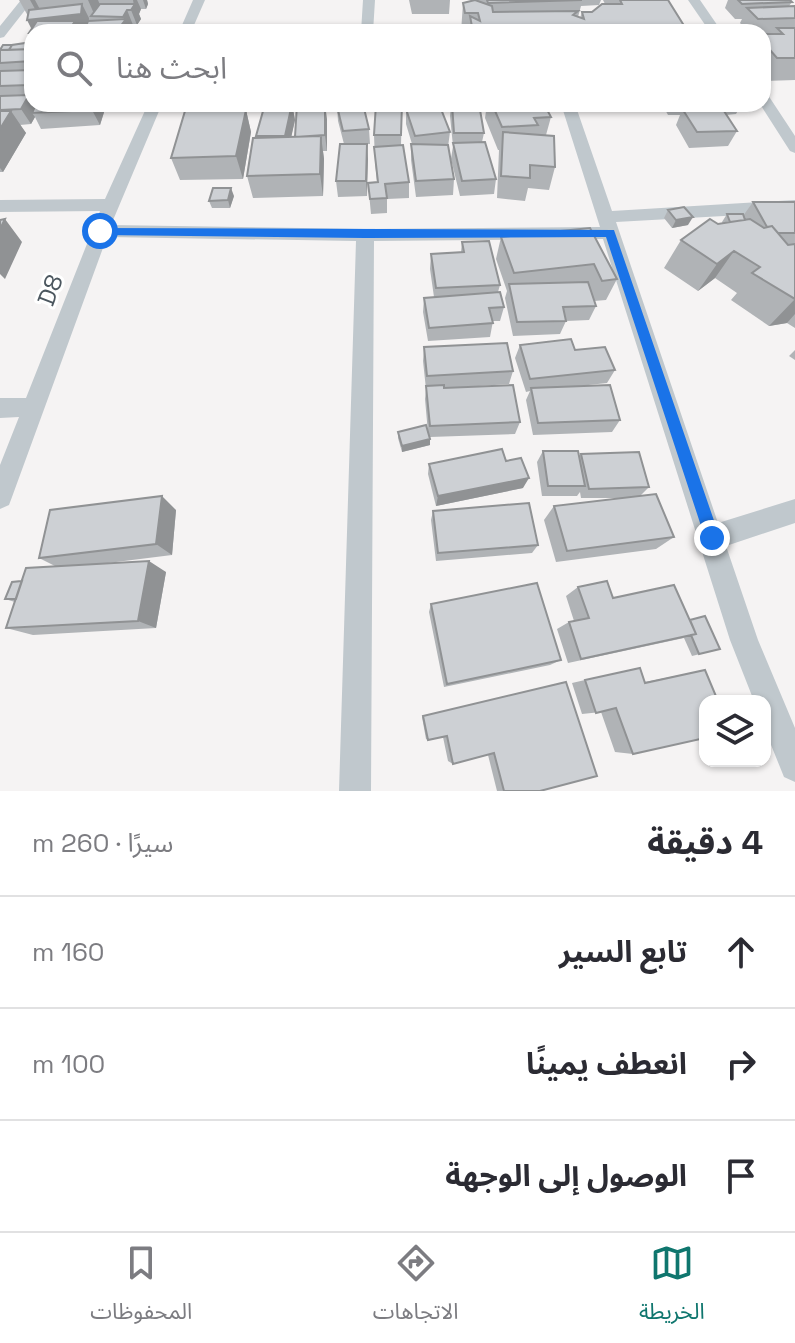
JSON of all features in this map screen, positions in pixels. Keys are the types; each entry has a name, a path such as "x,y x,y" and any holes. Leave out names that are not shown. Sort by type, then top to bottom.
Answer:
{"street":[{"path":"0,34 27,0"},
{"path":"188,24 199,0"},
{"path":"368,24 369,0"},
{"path":"694,0 710,24"},
{"name":"D8","path":"0,497 100,231 152,112"},
{"path":"571,112 744,640 795,766"},
{"path":"771,112 795,148"},
{"path":"0,206 112,205"},
{"path":"100,231 365,235 608,225 795,206"},
{"path":"355,791 365,235"},
{"path":"0,408 34,407"},
{"path":"712,538 795,511"}],"building":[{"path":"475,0 492,6 493,12 578,11 573,15 584,19 582,12 592,12 602,4 622,4 620,0 668,0 683,24 472,24 470,16 480,21 478,13 465,13 463,3"},
{"path":"487,0 582,0 488,3"},
{"path":"738,0 790,0 792,2 742,4"},
{"path":"82,4 81,14 27,20 29,10"},
{"path":"100,4 135,4 123,17 91,16"},
{"path":"795,6 795,18 758,19 747,8"},
{"path":"126,19 122,24 87,24 88,21"},
{"path":"37,21 75,21 73,24 35,24"},
{"path":"777,28 795,28 795,58 777,58 771,51 771,34 783,34"},
{"path":"24,43 24,49 9,50 12,45"},
{"path":"3,45 12,45 9,50 0,50"},
{"path":"24,49 24,62 0,63 0,50"},
{"path":"24,70 24,85 0,86 0,71"},
{"path":"24,95 24,104 21,109 0,110 0,96"},
{"path":"0,111 11,111 0,129"},
{"path":"185,112 246,112 236,156 171,158"},
{"path":"263,112 290,112 285,136 256,136"},
{"path":"297,112 325,112 325,135 295,137"},
{"path":"338,112 365,112 369,129 343,131"},
{"path":"375,112 402,112 401,135 374,135"},
{"path":"407,112 442,112 450,132 415,136"},
{"path":"453,112 480,112 484,133 454,133"},
{"path":"495,112 548,112 551,117 534,118 538,125 502,127"},
{"path":"684,112 725,112 737,131 697,132"},
{"path":"503,132 554,136 555,167 530,165 530,178 501,176"},
{"path":"321,136 320,174 247,176 253,138"},
{"path":"485,142 496,179 462,181 453,143"},
{"path":"340,144 367,144 366,181 336,181"},
{"path":"411,144 448,145 454,179 416,181"},
{"path":"403,145 409,182 385,184 387,198 370,199 368,183 378,182 374,147"},
{"path":"213,188 231,188 228,200 209,201"},
{"path":"753,202 795,202 795,233 778,233 772,226 767,227"},
{"path":"684,207 693,217 676,220 668,210"},
{"path":"727,214 743,214 745,220 730,222"},
{"path":"710,219 718,224 750,219 764,228 772,226 788,245 795,244 795,299 752,273 760,267 734,251 717,264 681,240"},
{"path":"590,228 617,279 602,281 594,264 514,273 501,237"},
{"path":"489,241 500,285 436,288 431,254 464,252 462,242"},
{"path":"588,282 596,306 563,307 566,321 517,322 509,284"},
{"path":"500,292 504,307 489,308 493,323 429,328 424,298"},
{"path":"571,339 575,350 605,347 615,370 530,379 520,345"},
{"path":"507,343 513,371 427,376 424,347"},
{"path":"444,385 444,388 513,385 520,422 430,426 426,386"},
{"path":"610,385 620,420 538,423 531,388"},
{"path":"426,425 430,439 402,446 398,432"},
{"path":"502,449 506,461 521,458 529,478 438,496 429,464"},
{"path":"543,451 578,451 585,486 548,486"},
{"path":"639,452 649,487 589,489 581,454"},
{"path":"656,494 674,537 567,551 554,506"},
{"path":"162,496 156,544 39,558 50,510"},
{"path":"529,503 538,545 438,553 433,511"},
{"path":"149,561 138,621 6,628 26,568"},
{"path":"22,581 16,599 5,599 12,582"},
{"path":"607,581 613,598 674,585 696,634 581,659 569,622 589,618 578,587"},
{"path":"537,583 561,660 447,684 431,604"},
{"path":"705,616 720,649 699,654 691,635 696,634 690,620"},
{"path":"640,668 645,683 705,670 715,695 699,695 699,739 633,754 616,708 596,713 585,680"},
{"path":"566,682 597,776 540,791 504,791 494,753 453,764 447,736 428,740 423,716"}],"route":[{"path":"100,231 365,235 610,233 712,538"}]}
